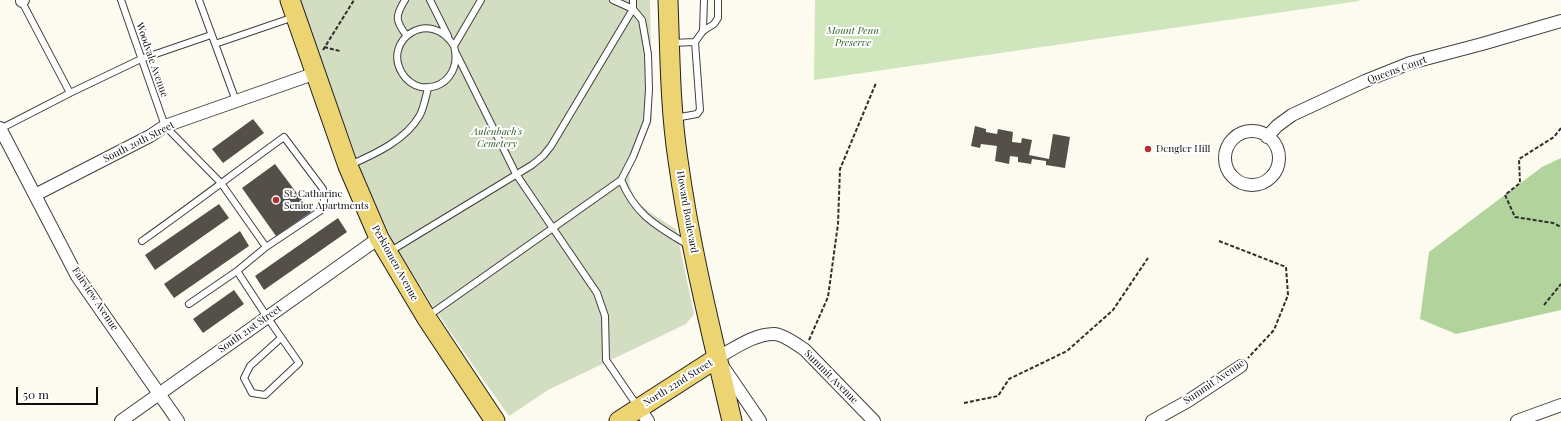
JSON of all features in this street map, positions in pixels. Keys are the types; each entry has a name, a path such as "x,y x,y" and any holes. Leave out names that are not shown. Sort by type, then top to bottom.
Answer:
{"main road":[{"name":"Howard Boulevard","path":"668,0 673,119 678,160 693,247 732,421"},
{"name":"Perkiomen Avenue","path":"293,8 348,166 384,246 426,317 495,421"},
{"name":"North 22nd Street","path":"619,421 643,414 717,358"}],"street":[{"name":"Queens Court","path":"1267,136 1277,126 1292,115 1365,81 1410,63 1561,21"},
{"name":"South 20th Street","path":"35,195 150,136 165,126 236,101 314,68"},
{"name":"Fairview Avenue","path":"0,129 78,276 178,421"},
{"path":"1251,131 1267,136 1274,143 1277,151 1278,160 1272,176 1265,182 1248,185 1239,182 1232,177 1225,161 1226,152 1232,141 1242,133 1251,131"},
{"name":"South 21st Street","path":"121,421 267,317 384,246"},
{"name":"Summit Avenue","path":"717,358 752,339 776,334 805,350 874,421"},
{"path":"717,358 760,421"},
{"name":"Summit Avenue","path":"1152,421 1188,401 1241,366"},
{"path":"1517,421 1561,405"}],"lane":[{"path":"22,0 70,93"},
{"name":"Woodvale Avenue","path":"121,0 165,126"},
{"path":"199,0 236,101"},
{"path":"405,0 398,11 397,20 407,36"},
{"path":"430,0 516,174 587,276 597,293 604,316 606,360 643,414"},
{"path":"454,46 481,0"},
{"path":"426,317 621,180 633,157 646,121 649,88 648,54 642,20 633,9 613,0"},
{"path":"384,246 532,165 544,156 633,9 633,0"},
{"path":"704,0 704,31"},
{"path":"673,119 697,114 700,110 695,42 704,31 714,24 718,18 718,0"},
{"path":"215,44 293,8"},
{"path":"449,38 433,28 415,30 401,43 397,60 399,69 404,77 411,83 419,87 428,88 438,85 446,80 456,63 456,53"},
{"path":"0,129 141,59 211,35"},
{"path":"670,43 695,42"},
{"path":"348,166 364,159 399,138 412,126 420,114 428,88"},
{"path":"165,126 221,183 266,247"},
{"path":"142,241 209,194 221,183 284,137 323,189 323,209 266,247 237,271 189,304"},
{"path":"621,180 630,197 643,215 658,227 693,247"},
{"path":"237,271 281,338 300,363 264,395 252,394 244,378 250,366 281,338"}],"path":[{"path":"314,68 324,59 322,53 324,47 354,0"},
{"path":"324,47 340,51"},
{"path":"805,350 828,297 838,224 840,169 876,83"},
{"path":"1561,128 1554,137 1520,159 1520,183 1505,195 1515,217 1552,223 1561,227"},
{"name":"Summit Avenue","path":"1219,240 1286,267 1288,295 1274,330 1241,366"},
{"path":"964,403 998,396 1009,379 1067,351 1113,310 1148,258"},
{"path":"1544,305 1561,284"}],"green space":[{"name":"Aulenbach's Cemetery","path":"300,0 650,0 652,120 630,172 629,182 636,200 651,213 676,229 694,314 686,324 548,390 509,416 432,305 392,240 361,170"},
{"name":"Mount Penn Preserve","path":"815,0 1359,0 1359,1 814,80"},
{"path":"1561,158 1561,310 1456,334 1420,319 1429,252 1542,167"}],"building":[{"path":"253,119 264,133 223,163 212,149"},
{"path":"975,126 986,129 986,132 997,134 998,129 1013,132 1012,142 1021,143 1022,138 1032,140 1029,155 1049,159 1053,134 1070,137 1065,168 1046,165 1046,161 1032,159 1031,164 1018,162 1018,157 1010,156 1009,164 995,161 997,146 981,144 980,148 971,146"},
{"name":"St. Catharine Senior Apartments","path":"275,164 311,212 276,236 242,188"},
{"path":"219,204 229,218 155,270 145,255"},
{"path":"338,218 347,232 264,290 255,276"},
{"path":"240,231 249,246 174,298 164,284"},
{"path":"234,290 244,304 203,333 193,319"}],"place":[{"name":"Dengler Hill","path":"1148,149"},
{"name":"St. Catharine Senior Apartments","path":"276,200"}]}
